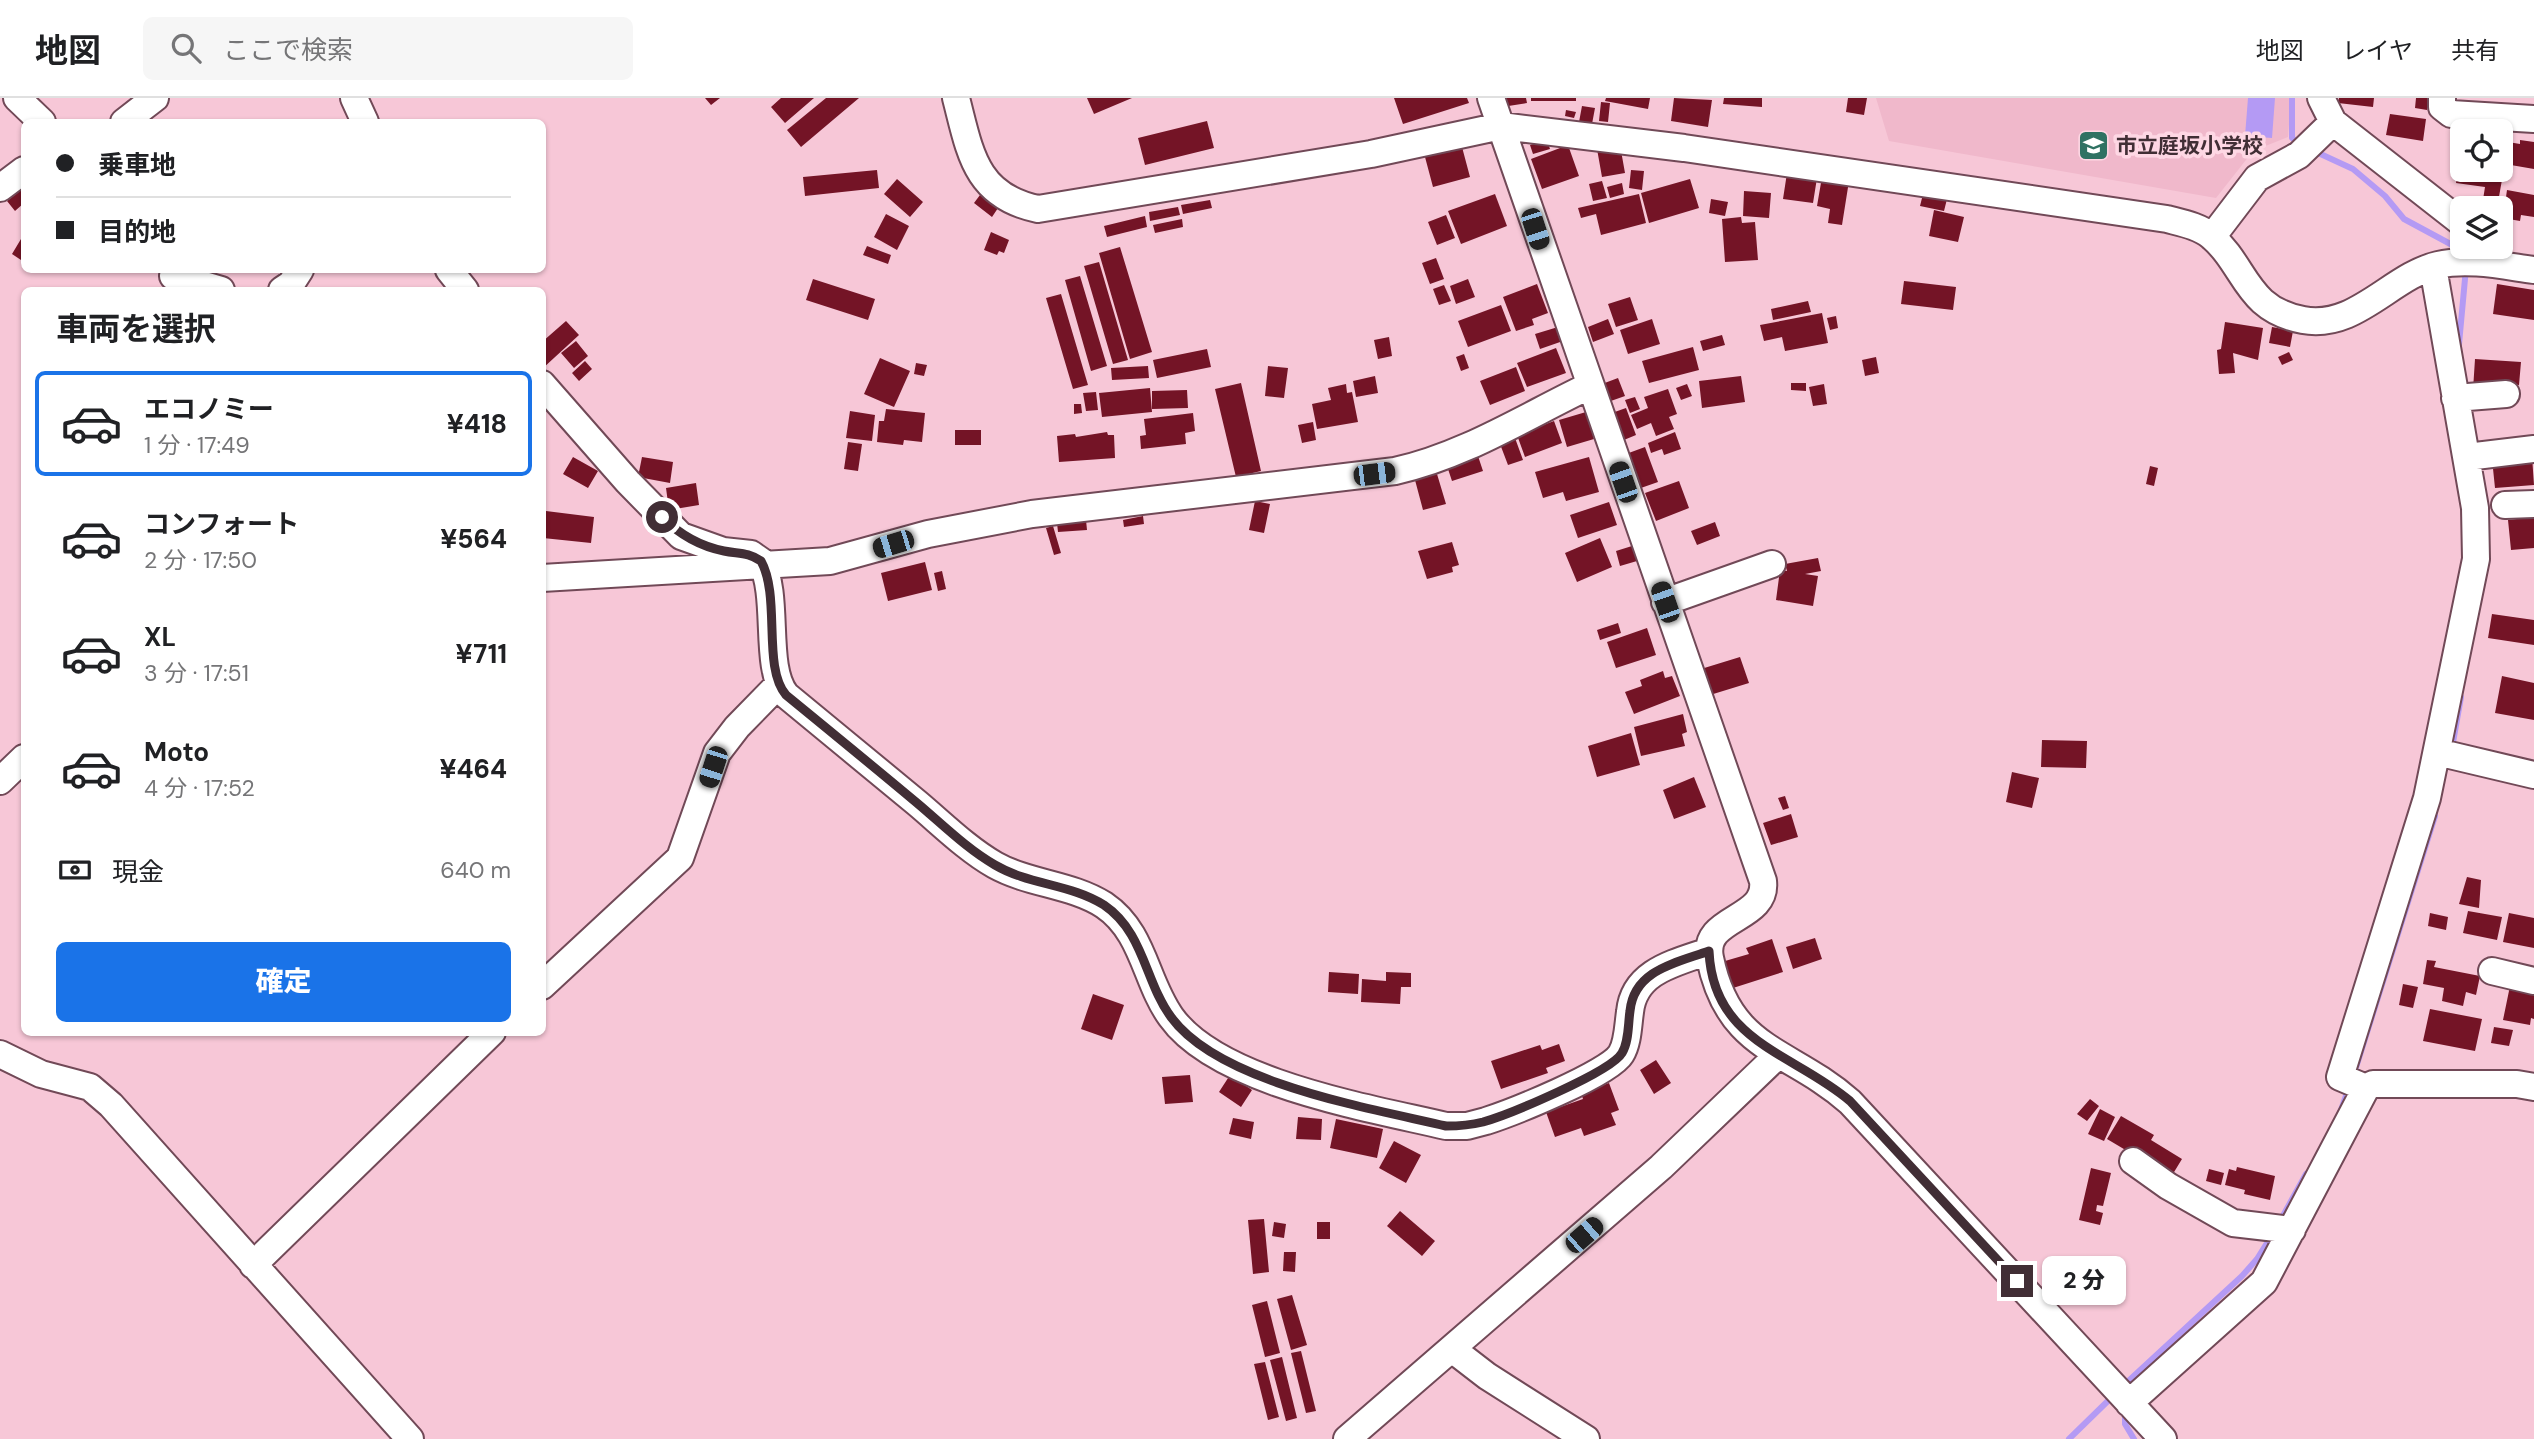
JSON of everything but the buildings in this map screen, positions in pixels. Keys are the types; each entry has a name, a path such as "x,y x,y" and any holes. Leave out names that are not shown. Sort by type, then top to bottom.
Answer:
{"street":[{"path":"17,98 40,119"},
{"path":"128,119 155,98"},
{"path":"354,98 364,119"},
{"path":"956,98 971,154 981,177 1000,194 1020,205 1038,209 1371,154 1501,126 1684,148 1999,192 2167,219 2199,228 2212,237 2246,285 2260,299 2281,313 2306,320 2334,318 2360,308 2441,265 2467,259"},
{"path":"1491,98 1764,890 1754,908 1718,930 1709,951 1718,990 1748,1036 1777,1056 1819,1077 1850,1101 2164,1439"},
{"path":"2321,98 2327,127 2450,214"},
{"path":"2442,98 2442,107 2451,114 2534,119"},
{"path":"2212,237 2257,178 2299,155 2327,127"},
{"path":"0,188 21,172"},
{"path":"2496,259 2524,269"},
{"path":"2366,1088 2340,1077 2419,826 2437,752 2476,559 2475,508 2455,398 2441,265"},
{"path":"286,287 298,273"},
{"path":"451,273 463,287"},
{"path":"173,276 211,287"},
{"path":"546,578 830,561 928,534 1032,514 1418,466 1504,429 1590,386"},
{"path":"546,389 628,482 681,536 723,551 751,554 764,567 779,684 786,695 986,859 1027,878 1089,897 1109,909 1134,938 1164,1006 1177,1026 1217,1055 1265,1079 1446,1126 1486,1121 1610,1067 1624,1047 1631,1003 1638,984 1663,968 1709,951"},
{"path":"2455,398 2506,394"},
{"path":"2467,457 2534,449"},
{"path":"2505,505 2534,504"},
{"path":"1665,602 1772,564"},
{"path":"546,982 680,858 717,753 746,716 779,684"},
{"path":"2437,752 2534,775"},
{"path":"2492,971 2534,981"},
{"path":"253,1265 488,1036"},
{"path":"0,1054 41,1074 71,1079 97,1092 410,1439"},
{"path":"1347,1439 1661,1167 1777,1056"},
{"path":"2129,1403 2264,1282 2366,1088 2373,1084 2517,1084 2534,1087"},
{"path":"2133,1161 2168,1186 2233,1223 2292,1230"},
{"path":"1452,1349 1487,1376 1586,1439"}],"shaded area":[{"name":"市立庭坂小学校","path":"1876,98 2291,98 2288,137 2253,151 2216,198 1889,141"},
{"path":"2248,98 2275,98 2272,138 2245,136"}],"waterway":[{"path":"2292,98 2292,138 2302,146"},
{"path":"2314,151 2353,169 2385,196 2404,219 2450,244"},
{"path":"2459,344 2466,268"},
{"path":"2452,748 2461,697"},
{"path":"2353,1077 2435,816"},
{"path":"2340,1113 2349,1087"},
{"path":"2279,1223 2306,1174"},
{"path":"2123,1386 2242,1276 2272,1235"},
{"path":"2069,1439 2113,1396"},
{"path":"2125,1412 2125,1424 2134,1439"}],"place":[{"name":"市立庭坂小学校","path":"2093,146"}],"route":[{"path":"662,517 681,536 723,551 751,554 761,561 771,609 776,676 786,695 972,850 1006,871 1080,893 1109,909 1134,938 1164,1006 1177,1026 1217,1055 1265,1079 1446,1126 1467,1126 1498,1117 1610,1067 1622,1053 1631,1003 1638,984 1652,973 1709,951 1718,990 1748,1036 1777,1056 1819,1077 1850,1101 2017,1281"}]}
